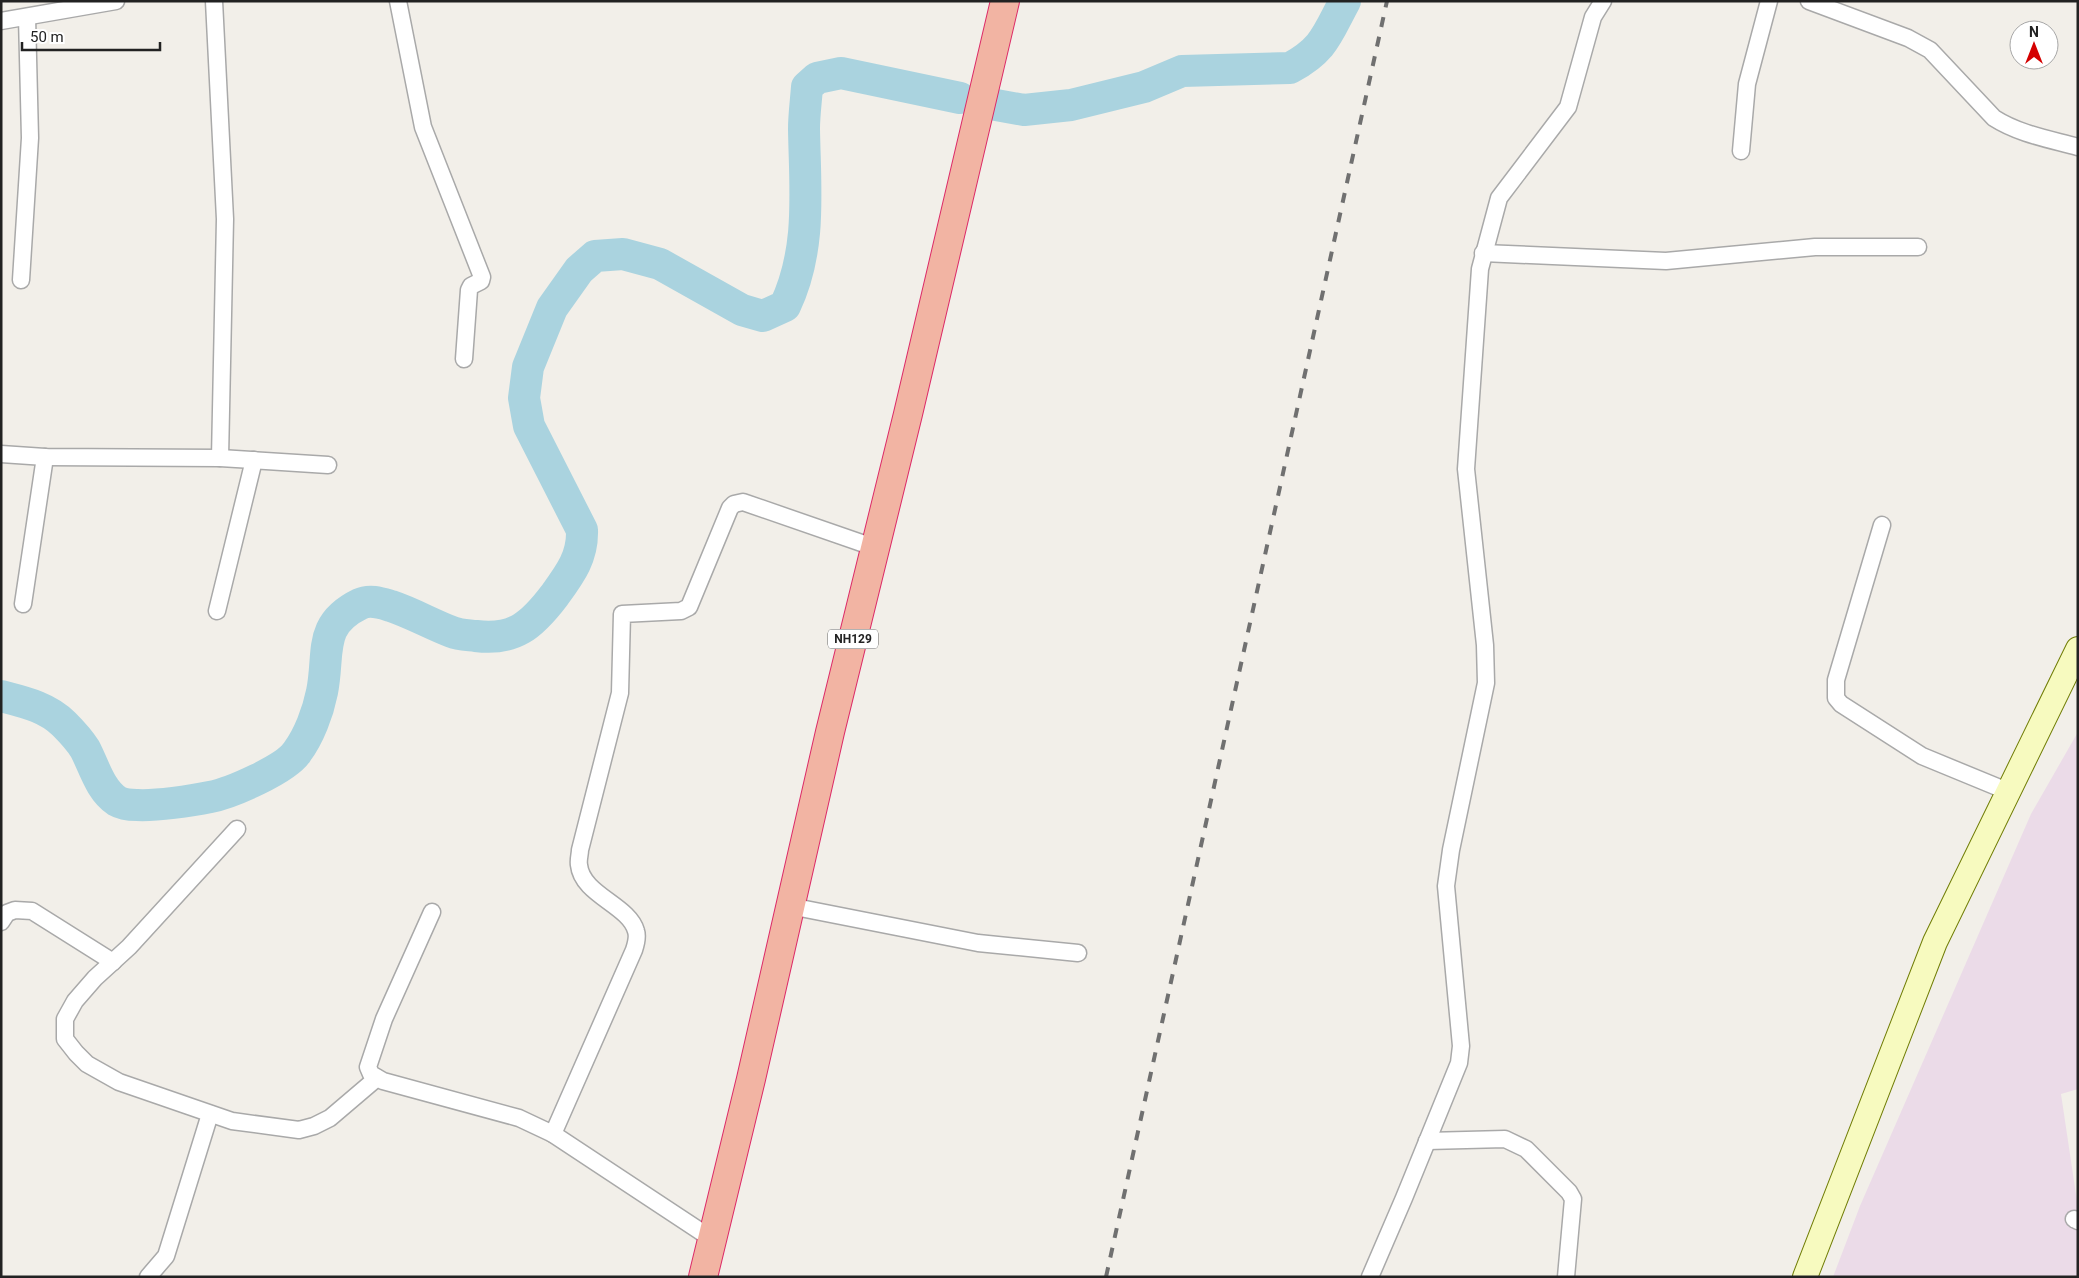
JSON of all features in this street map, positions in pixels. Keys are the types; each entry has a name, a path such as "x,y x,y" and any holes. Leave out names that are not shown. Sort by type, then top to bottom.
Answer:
{"highway":[{"name":"NH129","path":"703,1277 1005,1"}],"main road":[{"path":"1804,1277 1935,942 2007,791 2078,649"}],"street":[{"path":"1,21 116,1"},
{"path":"214,1 226,219 220,458"},
{"path":"398,1 423,127 482,277 481,281 471,286 469,290 464,359"},
{"path":"1370,1277 1459,1063 1461,1046 1447,876 1486,683 1485,645 1466,469 1480,269 1499,198 1568,107 1593,17 1603,1"},
{"path":"1740,151 1747,84 1769,1"},
{"path":"1809,1 1846,8 1930,50 1994,118 2004,125 2015,130 2078,147"},
{"path":"21,280 30,138 27,17"},
{"path":"1483,254 1666,261 1815,247 1918,247"},
{"path":"1,454 45,457 220,458 328,465"},
{"path":"23,604 45,457"},
{"path":"217,611 254,460"},
{"path":"553,1134 634,950 637,933 631,920 594,890 584,878 578,866 580,850 620,693 622,614 680,611 689,607 730,508 734,504 743,502 876,548"},
{"path":"1882,525 1836,680 1836,698 1841,704 1912,750 2007,791"},
{"path":"237,829 75,1001 65,1019 66,1039 76,1054 87,1064 119,1082 232,1122 299,1130 314,1126 330,1118 377,1078"},
{"path":"790,906 978,943 1078,953"},
{"path":"1,922 7,914 15,910 32,911 113,962"},
{"path":"432,912 384,1019 368,1067 370,1074 377,1078 520,1118 553,1134 712,1239"},
{"path":"148,1277 166,1256 210,1114"},
{"path":"1428,1141 1493,1138 1505,1140 1526,1149 1569,1192 1572,1199 1566,1277"}],"shaded area":[{"path":"2078,732 2078,1089 2061,1094 2078,1208 2078,1277 1833,1277 1860,1206 2031,814"}],"waterway":[{"path":"996,105 1024,110 1071,105 1144,87 1182,71 1290,68 1311,54 1324,40 1345,1"},
{"path":"1,696 43,709 64,724 85,749 106,791 117,801 135,805 174,803 210,797 231,791 270,773 291,759 305,739 318,708 331,631 346,612 360,604 372,602 387,605 444,629 461,634 489,637 501,636 521,629 538,615 565,580 578,557 582,540 582,530 529,426 524,398 528,367 552,308 579,270 595,256 623,254 660,264 742,310 763,316 785,306 794,285 799,263 805,219 804,129 807,87 817,78 841,73 960,98"}],"railway":[{"path":"1106,1277 1387,1"}]}
